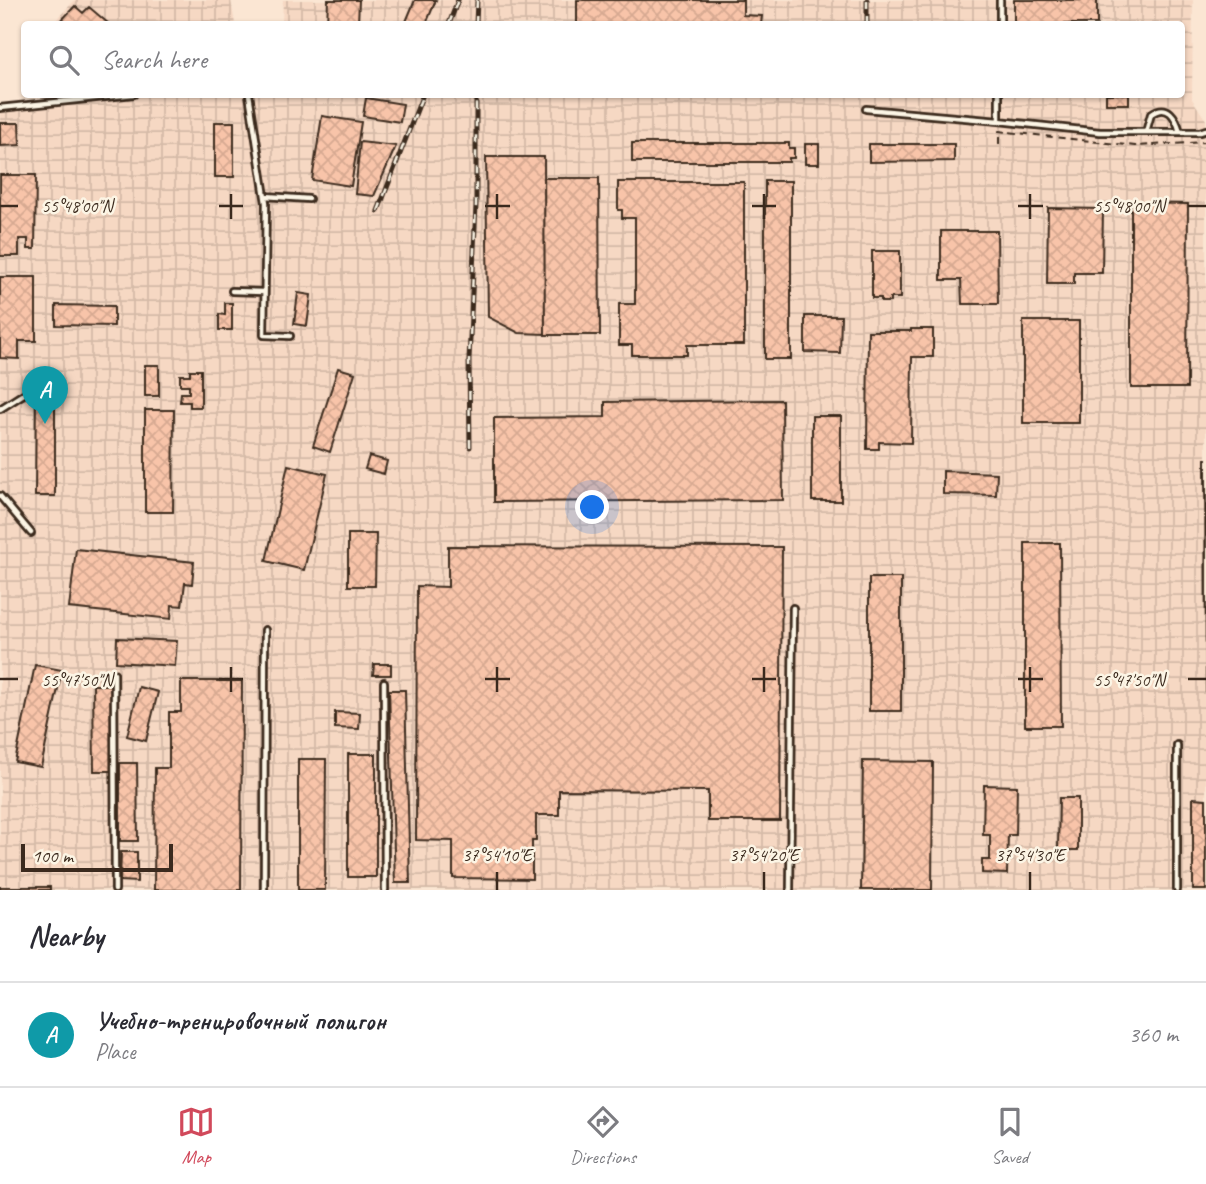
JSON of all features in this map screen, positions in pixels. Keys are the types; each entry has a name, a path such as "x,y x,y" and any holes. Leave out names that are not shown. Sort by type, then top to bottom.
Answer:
{"lane":[{"path":"1000,0 1000,21"},
{"path":"0,108 96,98"},
{"path":"250,98 266,203 264,335 290,336"},
{"path":"999,98 999,121"},
{"path":"866,109 1100,132 1206,130"},
{"path":"1146,132 1151,114 1157,110 1165,110 1173,115 1180,132"},
{"path":"1100,123 1100,132"},
{"path":"265,196 309,199"},
{"path":"232,291 264,292"},
{"path":"0,409 36,386"},
{"path":"0,496 32,533"},
{"path":"790,890 793,608"},
{"path":"264,890 265,630"},
{"path":"114,673 115,890"},
{"path":"384,682 385,890"},
{"path":"1177,745 1177,890"}],"path":[{"path":"999,144 999,131 1135,146 1206,142"}],"shaded area":[{"path":"75,0 231,0 234,21 55,21"},
{"path":"283,0 1193,0 1192,99 1206,120 1206,890 0,890 0,113 103,98 1185,98 1185,21 282,21"}],"building":[{"path":"328,0 359,0 358,21 327,21"},
{"path":"415,0 436,0 427,21 406,21"},
{"path":"577,0 743,0 743,15 762,16 761,21 577,21"},
{"path":"1014,0 1097,0 1097,21 1014,21"},
{"path":"75,6 83,13 89,7 105,21 61,21"},
{"path":"366,98 403,104 400,122 363,116"},
{"path":"1106,98 1129,98 1129,104 1106,104"},
{"path":"322,116 361,122 351,186 312,180"},
{"path":"215,122 234,122 234,177 215,177"},
{"path":"0,123 19,123 20,145 0,146"},
{"path":"360,142 396,146 374,196 355,194"},
{"path":"632,143 789,143 789,148 794,148 794,158 789,158 789,162 632,162"},
{"path":"805,144 819,144 819,164 805,164"},
{"path":"869,144 954,144 954,161 869,162"},
{"path":"486,157 544,157 545,334 519,333 488,317"},
{"path":"0,175 36,175 35,249 28,249 28,239 19,239 19,256 0,256"},
{"path":"544,178 599,178 600,335 545,335"},
{"path":"765,181 791,181 791,359 765,359"},
{"path":"618,182 744,182 744,345 687,345 687,355 632,355 632,345 619,345 619,304 635,304 635,218 622,218 622,210 618,210"},
{"path":"1131,203 1188,204 1187,388 1131,388"},
{"path":"1048,208 1103,209 1102,273 1074,273 1074,284 1047,284"},
{"path":"941,231 997,231 998,304 962,304 961,280 941,280"},
{"path":"872,251 900,251 900,298 881,302 881,298 872,298"},
{"path":"0,277 36,277 36,341 19,341 19,359 0,358"},
{"path":"298,293 311,295 307,326 294,324"},
{"path":"225,303 232,303 232,330 219,330 219,314 225,315"},
{"path":"56,305 114,306 114,326 56,325"},
{"path":"805,316 841,316 840,353 805,352"},
{"path":"1023,321 1079,321 1079,423 1023,423"},
{"path":"933,329 933,357 912,357 911,443 879,442 879,449 867,449 868,331"},
{"path":"145,365 159,365 159,396 145,396"},
{"path":"338,368 355,373 330,452 313,446"},
{"path":"190,370 201,370 201,407 190,407 190,402 180,402 181,393 189,393 189,385 180,385 180,375 190,375"},
{"path":"36,392 55,392 55,496 35,496"},
{"path":"782,400 783,500 494,502 494,418 605,417 605,402"},
{"path":"145,410 174,410 173,512 145,512"},
{"path":"812,416 841,416 841,501 812,501"},
{"path":"369,456 387,461 384,474 365,469"},
{"path":"1205,459 1206,459 1206,692"},
{"path":"288,465 327,474 304,570 266,561"},
{"path":"943,471 997,473 996,495 943,494"},
{"path":"348,534 376,534 375,586 348,586"},
{"path":"1025,543 1060,543 1061,726 1025,726"},
{"path":"448,546 782,547 780,821 708,821 708,791 559,790 559,815 536,815 536,841 532,841 532,879 453,878 453,841 416,840 417,586 448,587"},
{"path":"76,549 194,562 192,584 185,583 182,606 172,605 171,619 69,608"},
{"path":"869,578 901,578 901,711 869,711"},
{"path":"117,638 177,641 175,666 116,662"},
{"path":"374,664 391,664 391,675 373,675"},
{"path":"35,665 62,670 41,767 15,762"},
{"path":"181,681 242,681 241,890 154,890 155,768 169,768 169,712 181,712"},
{"path":"93,685 111,685 112,771 94,771"},
{"path":"139,687 158,692 146,741 127,736"},
{"path":"389,690 405,690 410,883 395,883"},
{"path":"335,712 360,713 359,729 335,728"},
{"path":"348,754 376,754 376,877 348,877"},
{"path":"298,759 326,759 325,890 298,890"},
{"path":"863,761 933,762 932,890 861,890"},
{"path":"120,763 137,763 138,841 120,841"},
{"path":"984,785 1017,786 1016,835 1008,835 1007,874 982,873 982,860 990,860 990,835 983,835"},
{"path":"1059,798 1078,798 1078,850 1058,850"},
{"path":"1193,798 1206,799 1206,890 1193,890"},
{"path":"121,852 137,852 137,882 120,881"},
{"path":"0,887 50,887 50,890 0,890"}],"railway":[{"path":"450,21 458,0"},
{"path":"476,21 477,0"},
{"path":"867,0 867,21"},
{"path":"378,211 421,98"},
{"path":"470,447 469,360 476,205 476,98"}],"place":[{"name":"Учебно-тренировочный полигон","path":"45,424"}]}
